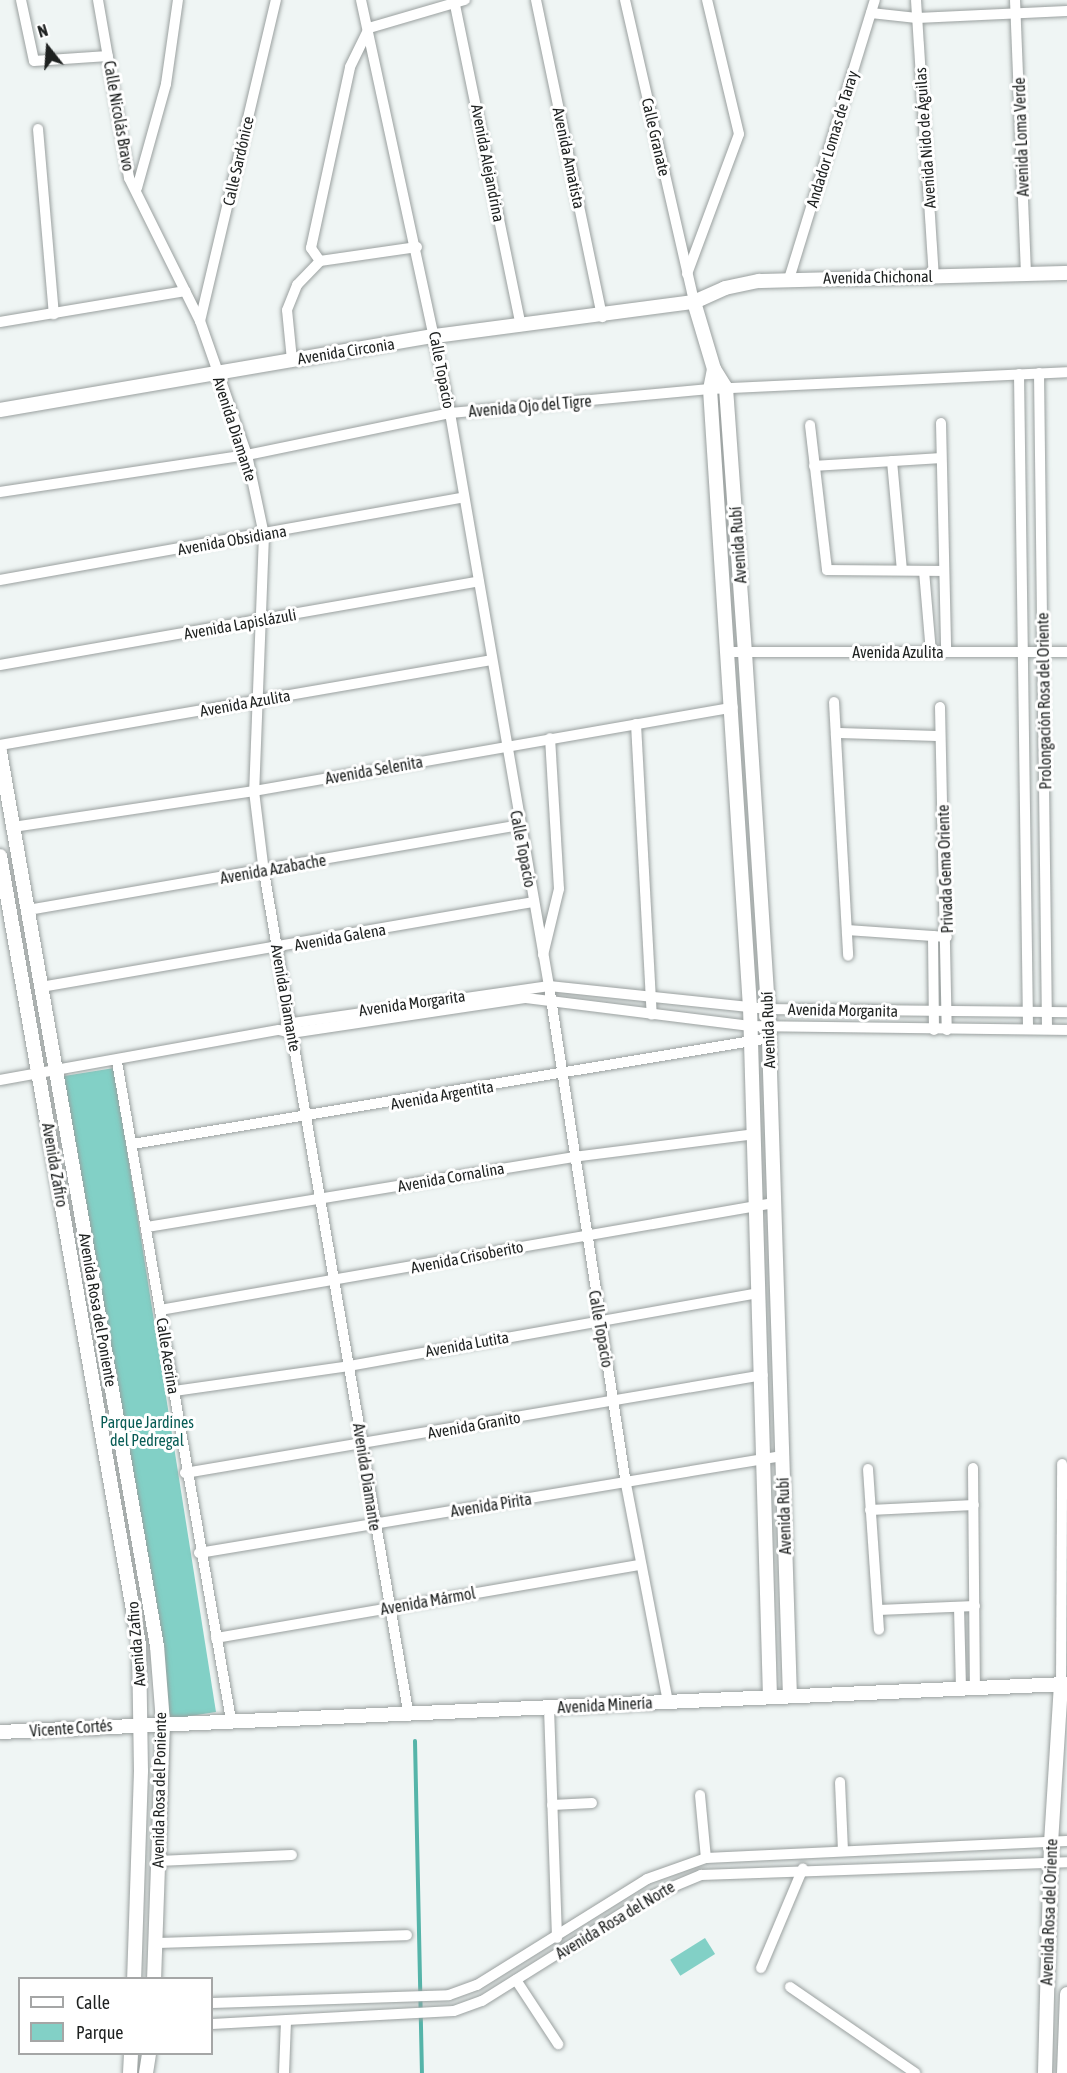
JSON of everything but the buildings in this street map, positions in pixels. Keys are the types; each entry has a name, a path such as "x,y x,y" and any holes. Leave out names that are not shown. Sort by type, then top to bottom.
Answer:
{"street":[{"path":"12,0 24,21"},
{"path":"21,0 34,61 108,56"},
{"name":"Calle Nicolás Bravo","path":"98,0 129,178 136,188 162,251 185,291"},
{"path":"136,188 166,84 178,0"},
{"name":"Calle Sardónice","path":"200,321 276,0"},
{"name":"Calle Topacio","path":"361,0 417,247 450,413 504,746 549,986 585,1235 614,1400 626,1484 668,1702"},
{"name":"Avenida Amatista","path":"536,0 602,317"},
{"name":"Calle Granate","path":"625,0 687,274"},
{"path":"687,274 739,134 707,0"},
{"name":"Andador Lomas de Taray","path":"789,279 875,0"},
{"name":"Avenida Nido de Águilas","path":"916,0 934,276"},
{"name":"Avenida Loma Verde","path":"1015,0 1026,274"},
{"path":"320,261 312,248 350,67 369,28 458,1"},
{"name":"Avenida Alejandrina","path":"458,1 521,326"},
{"path":"872,13 917,18 1067,11"},
{"path":"38,129 54,314"},
{"path":"292,360 287,310 297,285 320,261 417,247"},
{"name":"Avenida Chichonal","path":"694,302 725,288 789,279 1067,273"},
{"name":"Avenida Rubí","path":"687,274 714,369 726,388 768,1009 790,1696"},
{"path":"0,322 185,291"},
{"name":"Avenida Diamante","path":"185,291 200,321 247,455 264,535 264,621 254,792 276,948 308,1119 333,1281 408,1711"},
{"name":"Avenida Circonia","path":"0,410 435,336 602,317 694,302"},
{"name":"Avenida Rubí","path":"714,369 710,389 730,652 750,1007 766,1458 770,1696"},
{"name":"Avenida Ojo del Tigre","path":"0,492 247,455 450,413 710,389 1067,372"},
{"name":"Prolongación Rosa del Oriente","path":"1040,373 1049,1012 1047,1029"},
{"name":"Prolongación Rosa del Oriente","path":"1019,374 1028,1029"},
{"path":"941,423 945,652"},
{"path":"810,425 827,570 944,571"},
{"path":"814,466 941,458"},
{"path":"892,461 902,570"},
{"name":"Avenida Obsidiana","path":"0,580 264,535 464,497"},
{"path":"924,571 931,652"},
{"name":"Avenida Lapislázuli","path":"0,665 264,621 479,581"},
{"name":"Avenida Azulita","path":"730,652 1067,652"},
{"name":"Avenida Azulita","path":"0,745 490,660"},
{"path":"834,702 848,956"},
{"name":"Avenida Selenita","path":"13,827 254,792 733,707"},
{"name":"Privada Gema Oriente","path":"940,707 947,937 947,1030"},
{"path":"636,724 652,1015"},
{"path":"836,733 940,736"},
{"path":"543,955 559,889 550,738"},
{"name":"Avenida Rosa del Poniente","path":"0,752 157,1646 162,1723 154,1977"},
{"name":"Avenida Azabache","path":"28,910 264,872 518,825"},
{"path":"1026,835 1046,834"},
{"path":"741,849 758,848"},
{"name":"Avenida Zafiro","path":"0,856 131,1587 142,1723"},
{"name":"Avenida Galena","path":"40,987 533,902"},
{"path":"847,930 947,937"},
{"name":"Privada Gema Oriente","path":"933,936 934,1030"},
{"name":"Avenida Morganita","path":"549,986 768,1009 1067,1012"},
{"name":"Avenida Morgarita","path":"0,1080 39,1076 117,1062 290,1027 549,986"},
{"name":"Avenida Morgarita","path":"290,1027 526,998 551,999"},
{"name":"Avenida Morganita","path":"551,999 652,1015 750,1026 768,1032 1067,1030"},
{"name":"Avenida Argentita","path":"133,1144 308,1119 750,1041 768,1032"},
{"name":"Calle Acerina","path":"117,1062 147,1227 185,1473 231,1720"},
{"name":"Avenida Cornalina","path":"147,1227 573,1157 755,1134"},
{"path":"60,1193 76,1190"},
{"name":"Avenida Crisoberito","path":"160,1310 774,1203"},
{"name":"Avenida Lutita","path":"174,1391 349,1366 759,1293"},
{"name":"Avenida Granito","path":"185,1473 362,1445 763,1375"},
{"path":"94,1382 110,1379"},
{"name":"Avenida Pirita","path":"199,1553 626,1484 782,1456"},
{"name":"Avenida Rosa del Oriente","path":"1045,2073 1050,1863 1064,1684 1065,1567 1062,1464"},
{"path":"968,1689 975,1606 973,1468"},
{"path":"868,1469 879,1630"},
{"path":"870,1510 974,1505"},
{"name":"Avenida Mármol","path":"216,1638 640,1565"},
{"path":"958,1606 968,1689"},
{"path":"878,1610 975,1606"},
{"name":"Avenida Minería","path":"142,1723 408,1711 549,1708 1064,1684"},
{"path":"549,1708 558,1953"},
{"name":"Avenida Rosa del Poniente","path":"134,1977 142,1723"},
{"name":"Vicente Cortés","path":"0,1732 142,1723"},
{"path":"840,1782 843,1851"},
{"path":"700,1795 706,1858"},
{"path":"552,1805 592,1803"},
{"name":"Avenida Rosa del Norte","path":"213,2003 421,1998 477,1985 647,1879 706,1858 1067,1841"},
{"path":"158,1861 292,1855"},
{"name":"Avenida Rosa del Norte","path":"213,2024 421,2014 482,2001 680,1881 701,1875 803,1868 1067,1862"},
{"path":"761,1968 803,1868"},
{"path":"155,1943 407,1935"},
{"path":"516,1980 558,2044"},
{"path":"790,1987 908,2071"},
{"name":"Avenida Rosa del Oriente","path":"1064,2073 1067,1994"},
{"path":"284,2073 286,2022"},
{"path":"130,2073 131,2055"},
{"path":"146,2073 149,2055"}],"green space":[{"name":"Parque Jardines del Pedregal","path":"114,1068 216,1712 165,1720 63,1076"},
{"path":"705,1938 715,1954 680,1976 670,1960"}],"waterway":[{"path":"415,1741 422,2073"}]}
